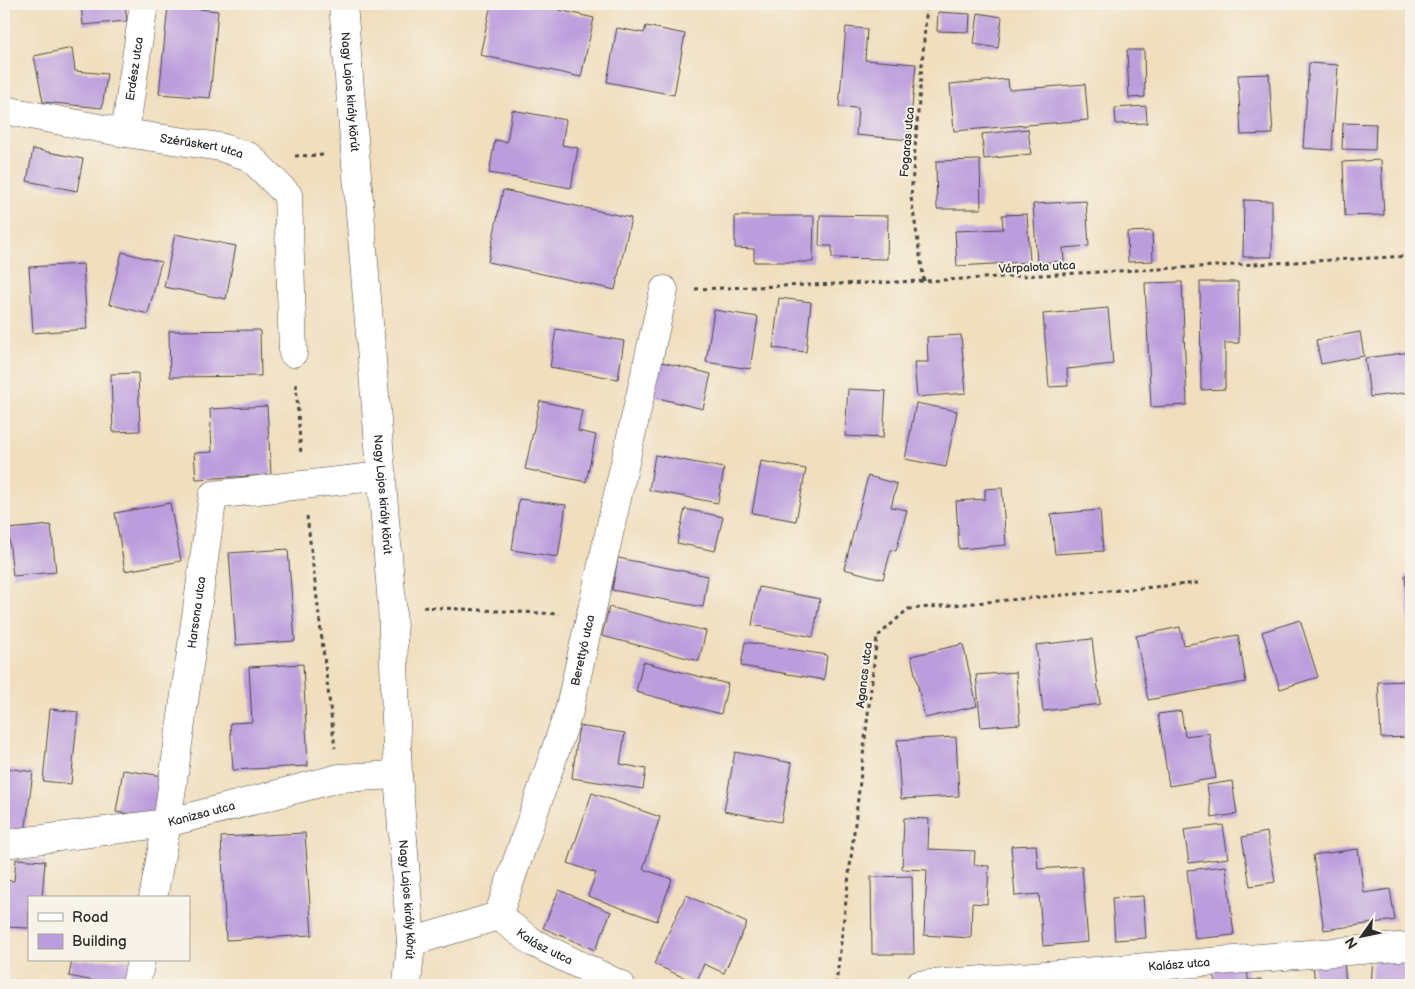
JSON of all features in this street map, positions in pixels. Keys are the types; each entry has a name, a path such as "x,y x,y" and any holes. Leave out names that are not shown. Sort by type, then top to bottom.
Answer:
{"street":[{"name":"Erdész utca","path":"125,132 144,4"},
{"name":"Nagy Lajos király körút","path":"343,4 392,606 398,775 411,942 407,985"},
{"name":"Szérűskert utca","path":"4,110 220,147 250,156 288,195 293,353"},
{"name":"Berettyó utca","path":"498,916 569,711 589,615 664,290"},
{"name":"Harsona utca","path":"153,896 167,823 213,495 382,476"},
{"name":"Kanizsa utca","path":"4,844 167,823 339,778 398,775"},
{"path":"411,942 498,916"},
{"name":"Kalász utca","path":"498,916 534,943 620,985"},
{"name":"Kalász utca","path":"919,985 1411,946"},
{"path":"136,985 141,962"}],"path":[{"name":"Fogaras utca","path":"924,281 911,197 927,4"},
{"path":"250,156 354,155"},
{"name":"Várpalota utca","path":"664,290 924,281 1411,256"},
{"path":"293,353 304,486 339,778"},
{"name":"Agancs utca","path":"836,985 877,637 908,609 1198,583"},
{"path":"392,606 589,615"}],"building":[{"path":"81,4 125,4 127,21 83,25"},
{"path":"491,4 533,4 594,18 581,77 480,55"},
{"path":"168,6 218,11 210,98 159,94"},
{"path":"938,12 970,14 969,32 937,31"},
{"path":"978,13 1002,17 998,48 974,44"},
{"path":"646,26 685,34 674,95 607,82 617,28 644,33"},
{"path":"846,27 867,29 865,60 916,64 909,140 856,135 858,108 839,107"},
{"path":"72,48 75,71 107,74 102,108 43,102 34,56"},
{"path":"1127,50 1144,50 1145,97 1129,98"},
{"path":"1309,63 1338,65 1332,150 1303,148"},
{"path":"1269,74 1273,134 1241,135 1238,75"},
{"path":"1008,79 1009,90 1085,84 1088,120 954,131 950,84"},
{"path":"1146,106 1147,123 1116,124 1115,108"},
{"path":"512,110 566,120 562,145 578,148 571,188 489,173 495,140 507,142"},
{"path":"1343,123 1376,124 1375,150 1342,149"},
{"path":"1028,129 1031,154 984,159 982,134"},
{"path":"33,149 83,159 77,191 27,181"},
{"path":"980,160 981,209 937,209 936,161"},
{"path":"1381,160 1384,215 1345,216 1343,162"},
{"path":"503,190 631,218 615,290 488,262"},
{"path":"1244,200 1272,201 1272,257 1243,257"},
{"path":"1086,201 1089,246 1063,248 1064,261 1037,263 1033,204"},
{"path":"1027,214 1030,262 957,266 955,231 1003,229 1002,215"},
{"path":"820,215 888,216 887,259 832,258 832,246 819,246"},
{"path":"735,216 814,216 813,262 754,262 754,249 735,248"},
{"path":"1152,231 1153,261 1128,262 1127,232"},
{"path":"175,234 236,246 226,299 164,287"},
{"path":"122,252 161,262 148,314 109,304"},
{"path":"83,264 87,329 33,333 29,267"},
{"path":"1182,282 1187,405 1151,407 1145,283"},
{"path":"1200,282 1238,282 1239,343 1225,343 1225,389 1201,390"},
{"path":"779,298 811,302 806,352 773,348"},
{"path":"1108,308 1113,364 1067,369 1068,386 1049,387 1043,314"},
{"path":"714,310 758,317 750,369 706,362"},
{"path":"556,329 624,341 618,379 550,367"},
{"path":"260,330 261,376 170,377 169,331"},
{"path":"1360,332 1364,356 1321,364 1316,340"},
{"path":"961,335 966,393 917,397 914,362 928,362 927,337"},
{"path":"1411,352 1411,392 1370,397 1365,358"},
{"path":"658,361 711,374 703,409 650,396"},
{"path":"138,373 140,431 113,432 111,374"},
{"path":"848,389 886,391 883,438 845,436"},
{"path":"540,401 582,410 578,431 596,435 586,482 525,469"},
{"path":"916,403 957,411 946,467 905,459"},
{"path":"267,406 271,475 196,479 194,453 212,452 210,409"},
{"path":"655,455 724,468 718,503 649,490"},
{"path":"761,461 806,469 796,521 752,513"},
{"path":"868,476 897,484 891,507 907,510 896,551 891,550 883,579 844,569"},
{"path":"1002,488 1006,545 959,549 956,501 985,499 985,489"},
{"path":"519,499 566,505 558,557 512,550"},
{"path":"170,503 181,561 125,571 115,513"},
{"path":"685,509 723,517 715,551 677,543"},
{"path":"1100,510 1103,551 1055,554 1051,514"},
{"path":"51,525 56,572 13,576 8,529"},
{"path":"288,549 295,641 236,645 229,553"},
{"path":"618,558 708,576 703,607 612,590"},
{"path":"1405,575 1411,575 1411,634 1410,634"},
{"path":"759,587 820,599 813,637 752,625"},
{"path":"609,607 706,631 699,661 602,636"},
{"path":"1300,620 1318,677 1280,689 1262,632"},
{"path":"1180,627 1184,645 1238,635 1246,682 1148,700 1136,636"},
{"path":"1092,639 1100,704 1043,711 1036,645"},
{"path":"745,642 827,655 824,680 741,666"},
{"path":"963,644 977,706 925,718 911,656"},
{"path":"643,662 728,684 721,714 636,692"},
{"path":"303,664 308,766 233,770 230,723 252,722 249,667"},
{"path":"1016,672 1020,724 981,727 976,675"},
{"path":"1409,681 1411,737 1381,738 1378,682"},
{"path":"50,709 78,712 71,784 43,781"},
{"path":"1181,711 1185,736 1209,733 1216,778 1169,786 1158,714"},
{"path":"579,726 625,733 620,764 646,769 643,789 572,778"},
{"path":"956,737 959,796 901,799 897,740"},
{"path":"735,752 792,763 781,822 724,811"},
{"path":"6,768 33,772 25,834 4,831"},
{"path":"123,770 164,776 157,819 116,812"},
{"path":"1232,781 1237,814 1212,818 1207,785"},
{"path":"592,793 660,817 643,869 672,879 657,921 588,896 596,873 568,863"},
{"path":"904,818 929,819 928,849 975,851 974,865 989,866 987,904 972,903 971,938 924,935 927,870 902,869"},
{"path":"1223,825 1228,858 1189,863 1184,830"},
{"path":"1267,832 1275,882 1250,886 1242,837"},
{"path":"305,833 312,935 226,940 221,837"},
{"path":"1036,845 1038,869 1082,866 1088,942 1043,946 1039,894 1015,896 1011,846"},
{"path":"1358,849 1364,893 1390,889 1395,920 1324,930 1313,855"},
{"path":"16,859 45,861 42,896 28,896 28,928 4,927 4,880 14,881"},
{"path":"1226,866 1234,935 1195,939 1187,870"},
{"path":"912,876 914,954 872,954 871,877"},
{"path":"559,890 611,912 595,950 543,928"},
{"path":"686,895 747,923 724,973 704,964 696,983 654,964"},
{"path":"1143,896 1146,938 1115,940 1112,898"},
{"path":"1373,957 1411,959 1411,985 1371,985"},
{"path":"1344,961 1346,985 1315,985 1313,964"},
{"path":"72,962 131,962 127,985 114,985 69,976"},
{"path":"1247,962 1248,980 1262,980 1262,985 1215,985 1214,963"},
{"path":"1143,976 1143,985 1110,985 1109,979"}]}
